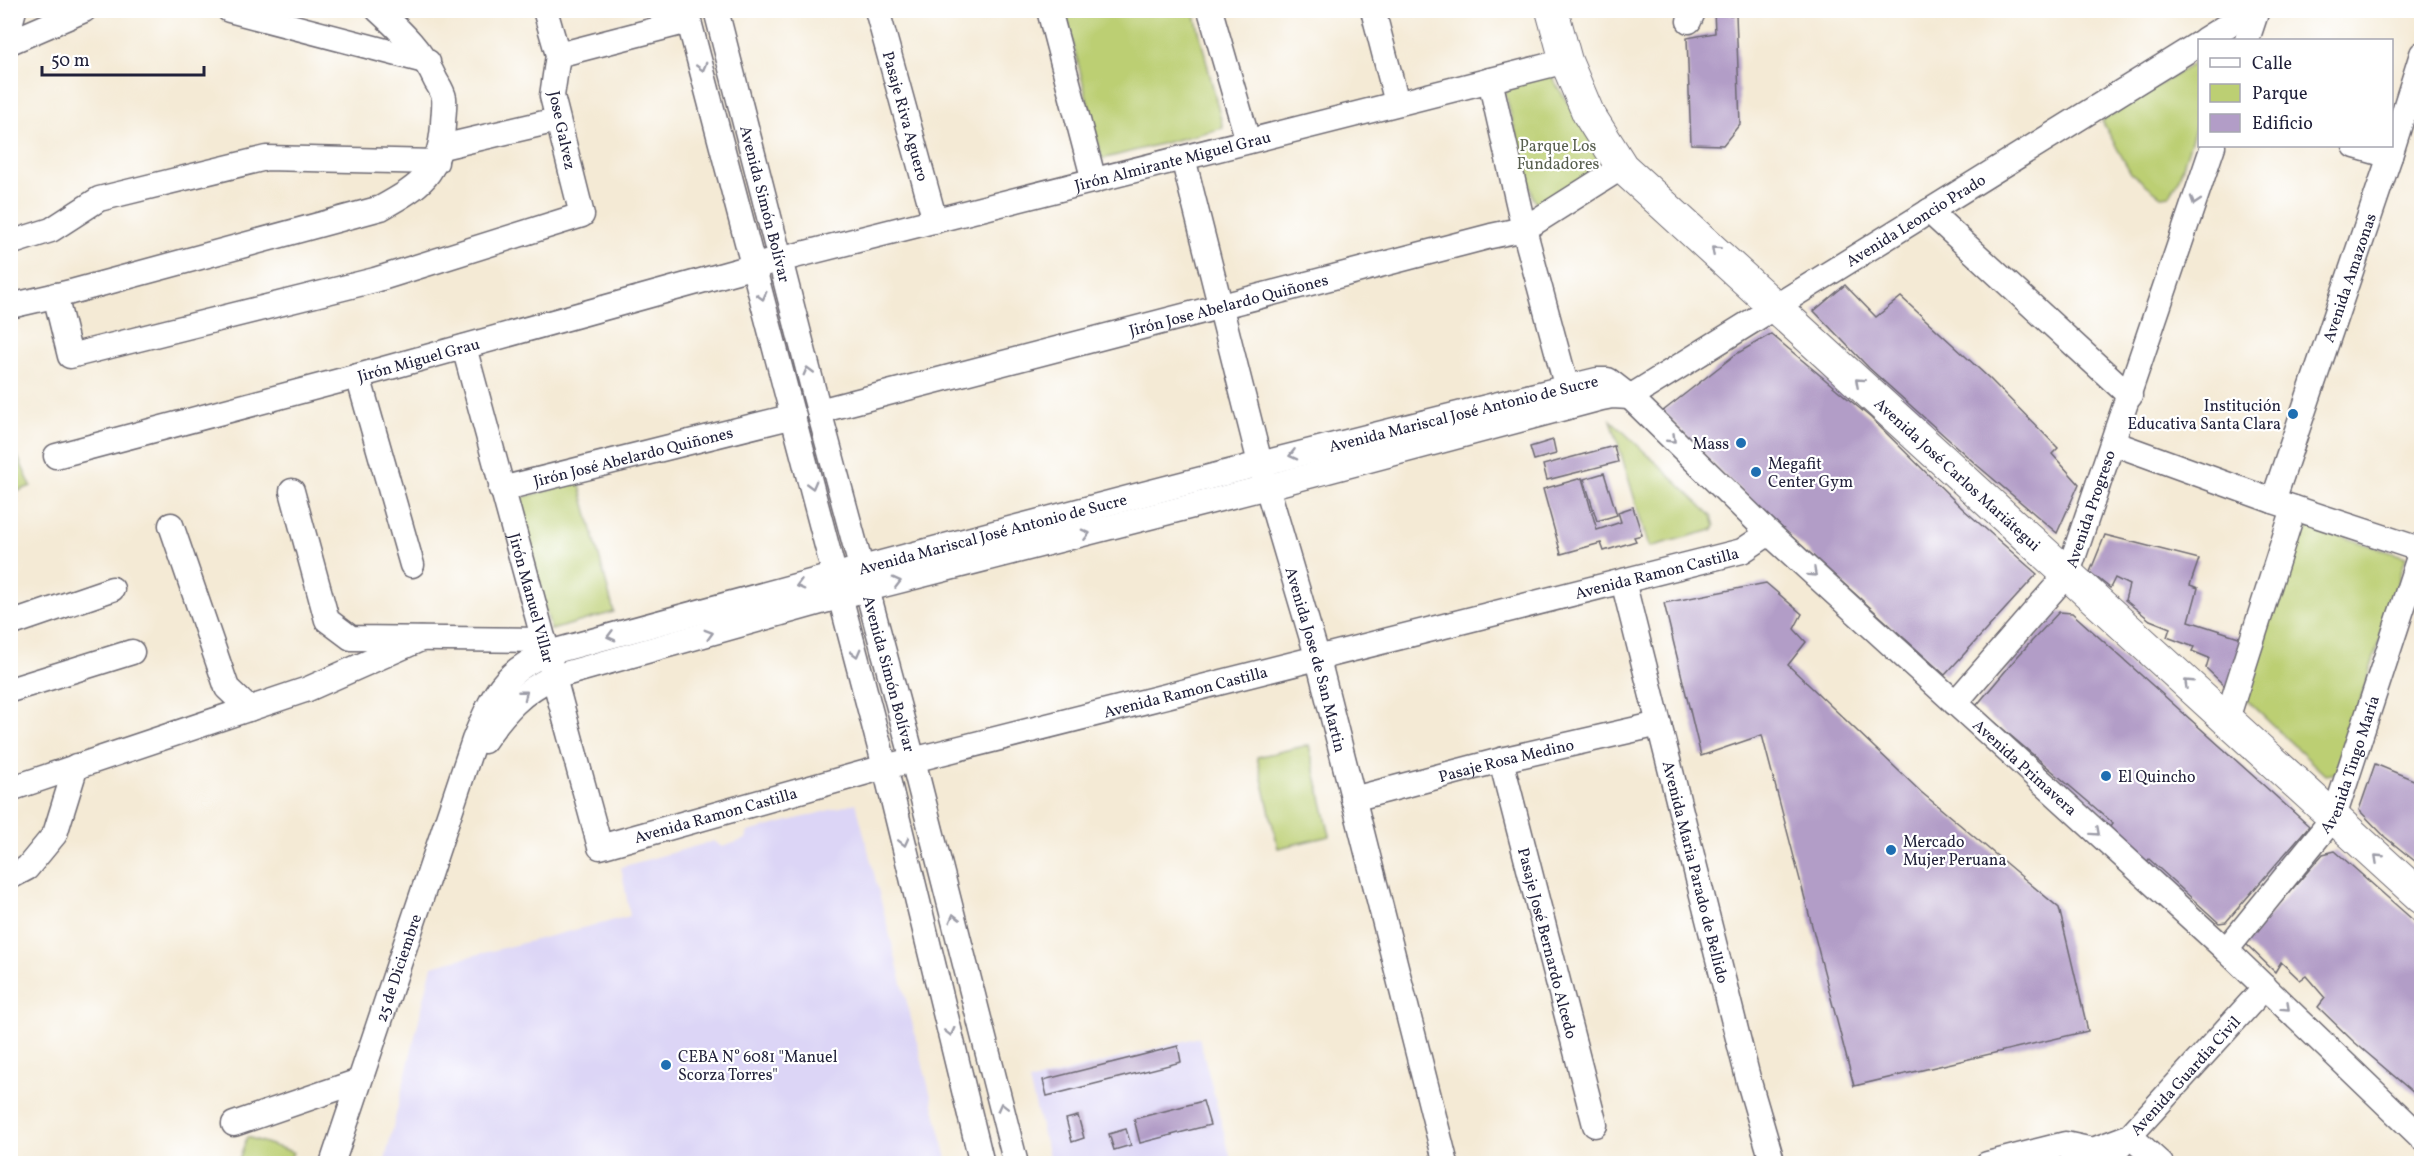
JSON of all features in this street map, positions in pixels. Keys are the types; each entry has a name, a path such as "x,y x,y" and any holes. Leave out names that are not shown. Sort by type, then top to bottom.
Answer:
{"main road":[{"name":"Avenida José Carlos Mariátegui","path":"1552,10 1566,61 1588,113 1622,167 1777,306 2421,898"}],"street":[{"path":"10,25 14,10"},
{"path":"10,42 84,10"},
{"path":"229,10 428,62"},
{"path":"10,306 381,208 405,194 429,173 439,155 444,97 428,62 408,38 378,10"},
{"name":"Jose Galvez","path":"55,295 70,356 375,279 582,214 552,96 558,55 545,10"},
{"name":"Avenida Simón Bolívar","path":"716,10 779,261 913,760 1016,1164"},
{"name":"Pasaje Riva Aguero","path":"877,10 935,221"},
{"path":"1049,10 1094,181"},
{"path":"1210,10 1248,141"},
{"path":"1373,10 1397,104"},
{"path":"2206,39 2252,10"},
{"path":"2247,39 2257,10"},
{"path":"558,55 688,16"},
{"name":"Avenida Simón Bolívar","path":"688,16 885,767 982,1164"},
{"name":"Avenida Leoncio Prado","path":"1630,397 2198,44"},
{"name":"Avenida Amazonas","path":"2393,146 2421,54"},
{"name":"Jirón Almirante Miguel Grau","path":"779,261 1566,61"},
{"path":"1490,80 1524,230 1570,397"},
{"path":"10,243 51,230 99,199 266,158 439,155 557,120"},
{"name":"Avenida Progreso","path":"1955,704 2068,573 2213,147"},
{"path":"2358,147 2390,156"},
{"name":"Avenida Amazonas","path":"2227,719 2284,504 2393,147"},
{"name":"Avenida Jose de San Martin","path":"1183,158 1260,463 1318,659 1446,1164"},
{"name":"Jirón Jose Abelardo Quiñones","path":"819,411 1491,236 1524,230 1622,167"},
{"path":"1929,212 2130,396"},
{"name":"Jirón Miguel Grau","path":"56,456 779,261"},
{"name":"Jirón Manuel Villar","path":"464,347 600,847"},
{"path":"358,376 412,565"},
{"name":"Avenida Mariscal José Antonio de Sucre","path":"864,579 1267,487 1570,397"},
{"name":"Avenida Mariscal José Antonio de Sucre","path":"464,773 489,734 518,698 537,684 554,677 838,586 1260,463 1570,397 1630,397"},
{"name":"Avenida Primavera","path":"1630,397 1768,533 2226,950 2421,1138"},
{"name":"Jirón José Abelardo Quiñones","path":"501,489 794,416"},
{"path":"2114,442 2284,504 2421,549"},
{"path":"292,491 327,620 351,638 421,639 546,647"},
{"path":"171,525 227,688 249,709"},
{"name":"Avenida Ramon Castilla","path":"600,847 885,767 1742,551 1768,533"},
{"name":"Avenida Tingo María","path":"2226,950 2334,817 2421,549"},
{"name":"Avenida Maria Parado de Bellido","path":"1623,581 1749,1082 1773,1164"},
{"name":"Avenida Mariscal José Antonio de Sucre","path":"464,773 474,740 497,692 512,672 546,647 838,586"},
{"path":"10,624 112,589"},
{"path":"10,789 308,688 421,639"},
{"path":"10,690 132,652"},
{"name":"Pasaje Rosa Medino","path":"1353,799 1501,760 1659,724"},
{"name":"Pasaje José Bernardo Alcedo","path":"1501,760 1595,1125"},
{"path":"10,877 27,868 55,834 76,766"},
{"name":"25 de Diciembre","path":"332,1164 464,773"},
{"name":"Avenida Guardia Civil","path":"2130,1136 2265,987"},
{"path":"234,1124 359,1081"},
{"path":"2071,1164 2098,1157 2130,1136 2161,1164"},
{"path":"1988,1164 2065,1144 2098,1157"}],"shaded area":[{"name":"CEBA N° 6081 \"Manuel Scorza Torres\"","path":"856,803 948,1163 384,1164 432,966 630,916 621,867 714,841 722,847 746,839 748,832"},
{"path":"1199,1037 1232,1163 1051,1163 1029,1082"}],"green space":[{"path":"1065,11 1194,11 1223,128 1102,159"},
{"path":"2198,61 2198,120 2178,181 2170,195 2161,196 2131,173 2102,121"},
{"name":"Parque Los Fundadores","path":"1550,74 1606,165 1548,206 1538,205 1533,198 1505,93 1516,83"},
{"path":"1611,420 1711,515 1715,526 1712,530 1649,547"},
{"path":"10,442 31,486 11,494"},
{"path":"579,482 614,612 551,630 516,499"},
{"path":"2296,522 2406,557 2337,773 2325,775 2241,695"},
{"path":"1309,745 1330,836 1278,848 1257,757"},
{"path":"247,1137 293,1152 289,1163 238,1163"}],"building":[{"path":"1714,10 1730,10 1730,15 1736,14 1740,124 1723,145 1691,144 1687,38 1715,33"},
{"path":"1845,285 1876,317 1901,297 1990,379 2058,448 2052,454 2079,484 2057,533 1869,368 1814,311"},
{"path":"1771,334 1871,418 1963,509 2037,574 1945,675 1729,480 1663,411 1736,354"},
{"path":"1553,440 1556,454 1534,460 1530,447"},
{"path":"1614,446 1618,462 1547,480 1543,465"},
{"path":"1604,473 1617,515 1597,521 1584,479"},
{"path":"1582,478 1597,530 1621,522 1618,512 1633,507 1642,535 1634,537 1636,541 1604,551 1601,543 1561,554 1543,489"},
{"path":"2105,535 2199,559 2190,585 2198,588 2189,621 2245,639 2228,689 2206,668 2209,658 2192,651 2194,647 2167,637 2170,628 2150,620 2125,600 2129,585 2115,578 2110,588 2090,572"},
{"name":"Mercado Mujer Peruana","path":"1766,583 1802,614 1794,629 1806,642 1788,665 1921,792 2059,908 2088,1031 1854,1086 1762,735 1701,756 1664,603"},
{"path":"2059,612 2072,613 2309,826 2226,922 2219,923 2149,859 2146,863 2108,829 2113,823 1976,706"},
{"path":"2375,764 2421,783 2421,866 2385,837 2359,810"},
{"path":"2335,851 2421,927 2421,1099 2353,1041 2318,1007 2325,998 2306,976 2300,980 2281,962 2275,972 2245,943 2323,854"},
{"path":"1178,1046 1181,1062 1047,1096 1043,1080"},
{"path":"1203,1101 1210,1125 1140,1143 1134,1119"},
{"path":"1078,1116 1084,1138 1072,1142 1066,1119"},
{"path":"1126,1129 1131,1145 1114,1150 1109,1134"}],"place":[{"name":"Institución Educativa Santa Clara","path":"2293,414"},
{"name":"Mass","path":"1741,443"},
{"name":"Megafit Center Gym","path":"1756,472"},
{"name":"El Quincho","path":"2106,776"},
{"name":"Mercado Mujer Peruana","path":"1891,850"},
{"name":"CEBA N° 6081 \"Manuel Scorza Torres\"","path":"666,1065"}]}
